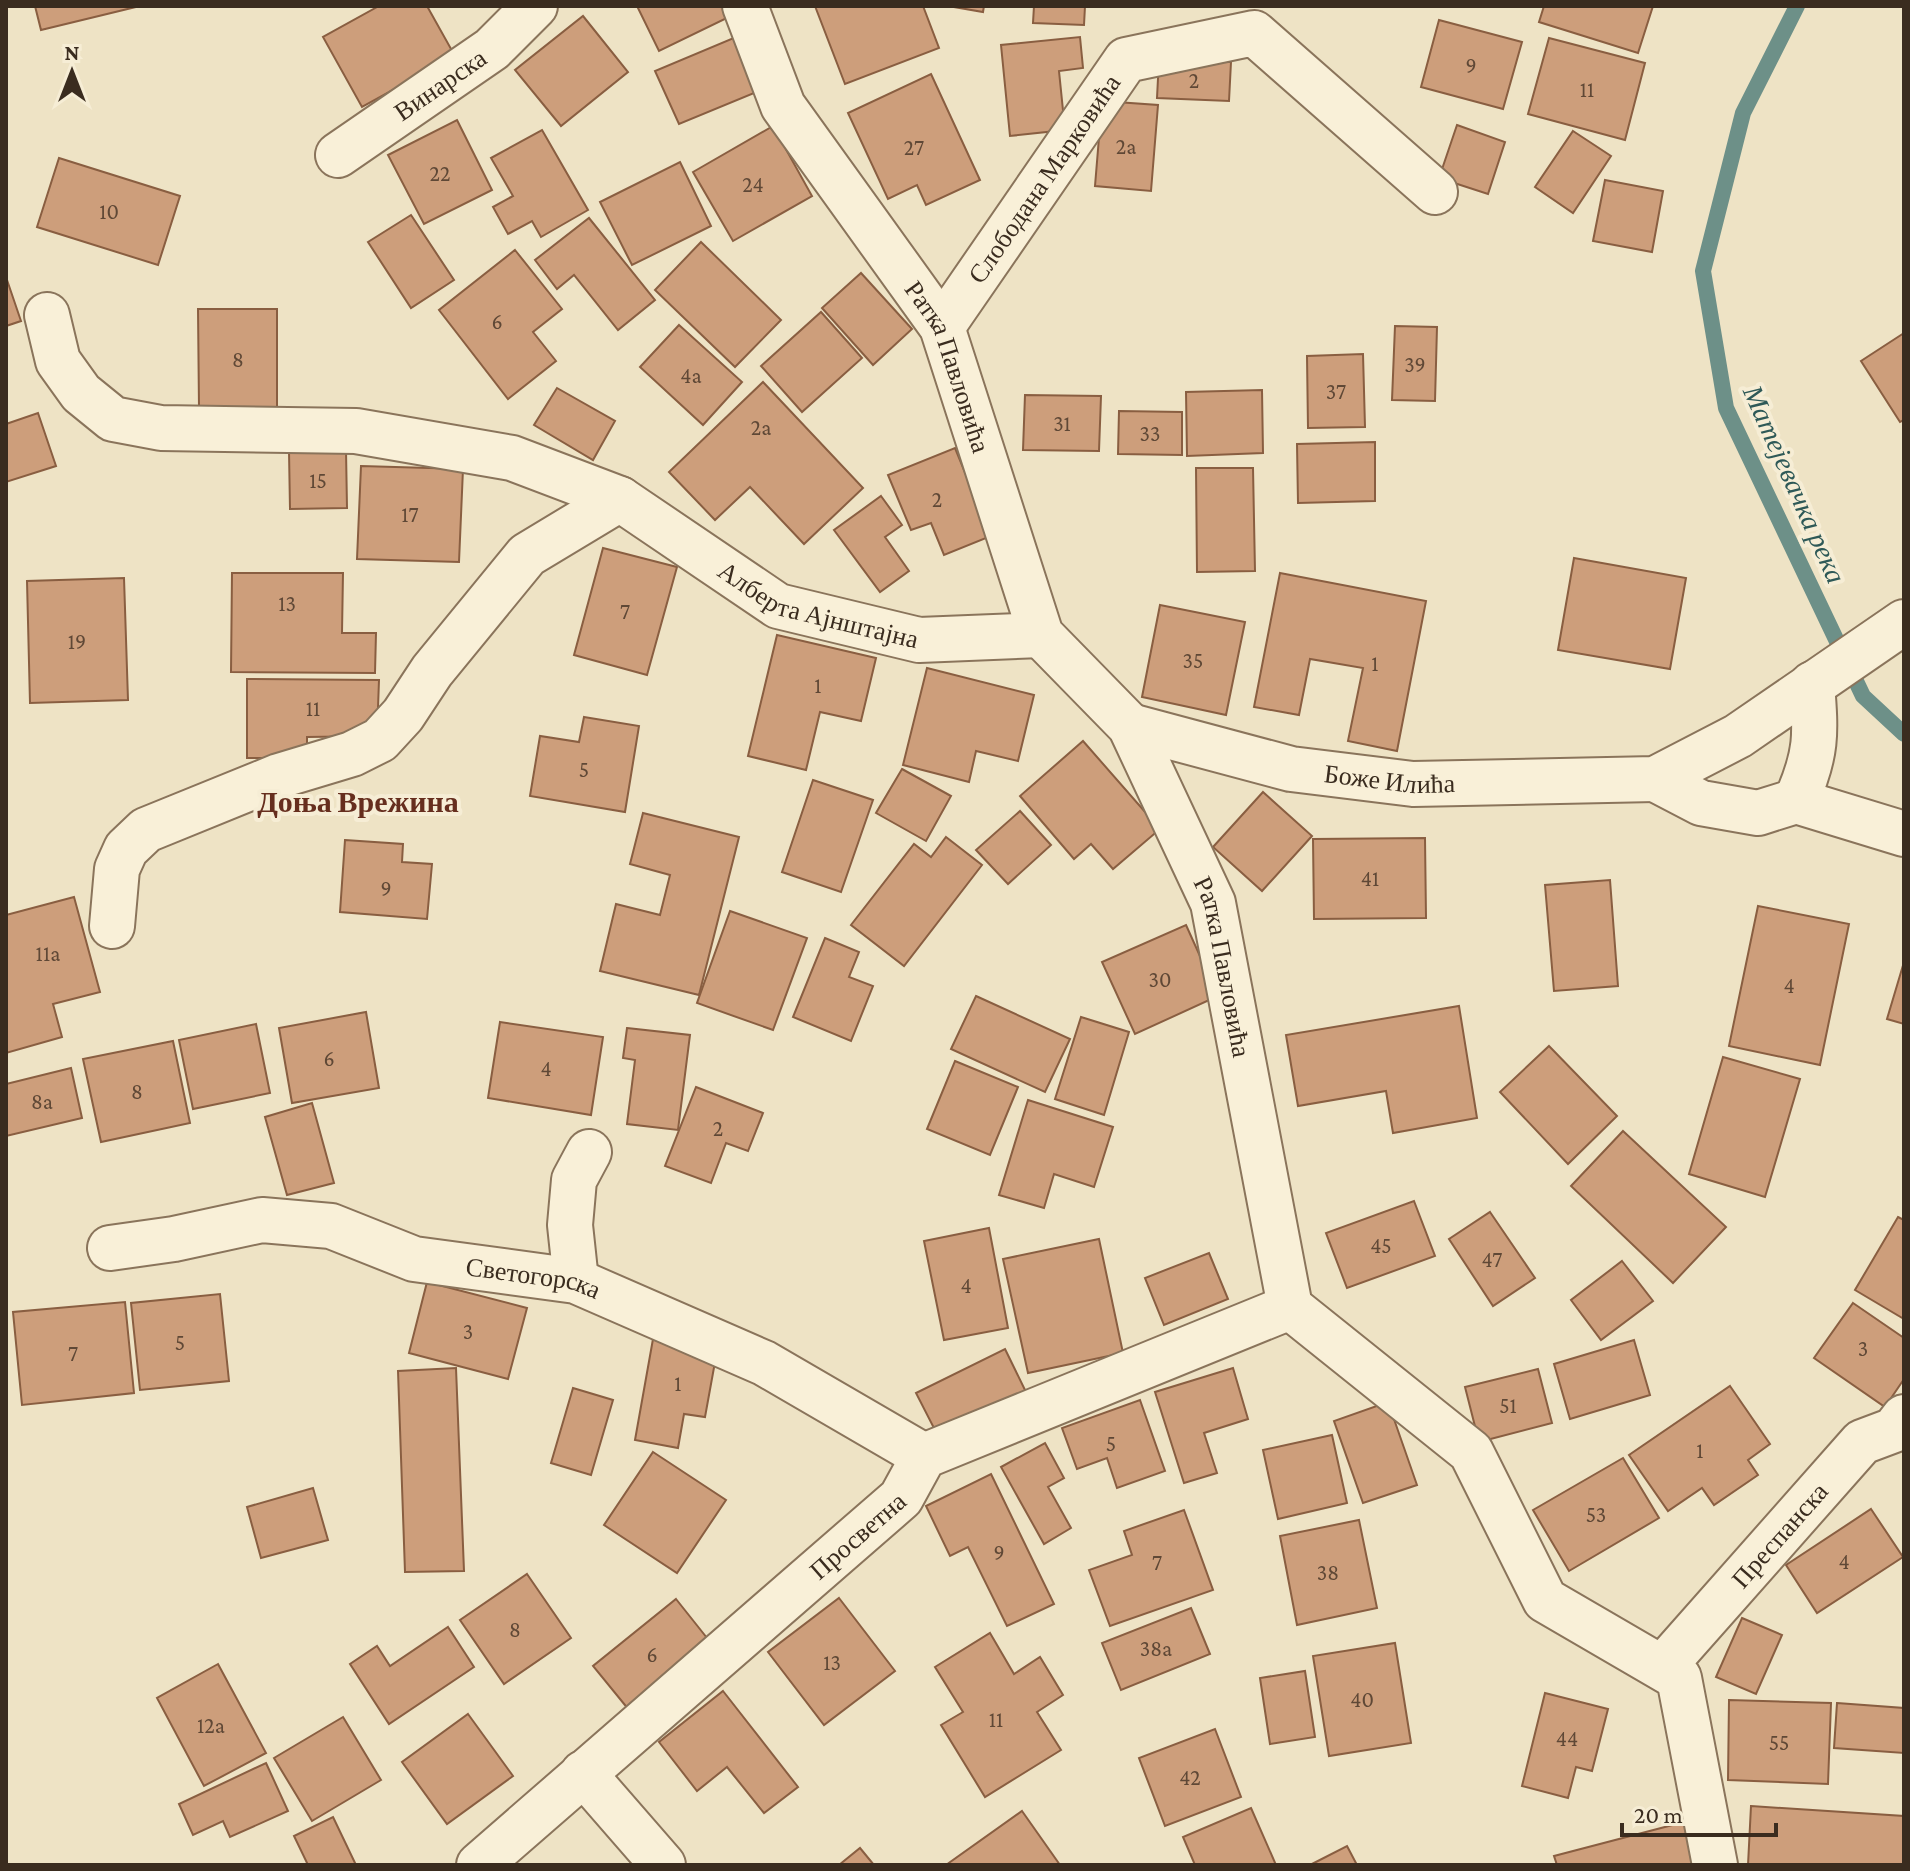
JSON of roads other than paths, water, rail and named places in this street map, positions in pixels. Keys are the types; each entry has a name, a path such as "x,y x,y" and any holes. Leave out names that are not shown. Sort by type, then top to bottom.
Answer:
{"street":[{"name":"Винарска","path":"338,155 492,49 535,6"},
{"name":"Ратка Павловића","path":"745,6 783,106 942,327 1041,635 1130,726 1213,903 1290,1307"},
{"name":"Слободана Марковића","path":"942,327 1126,60 1254,33 1435,192"},
{"name":"Алберта Ајнштајна","path":"47,315 58,361 81,393 113,419 161,428 356,431 512,458 620,499 778,606 919,640 1041,635"},
{"path":"112,926 117,869 126,849 146,830 279,776 352,754 380,740 403,715 432,671 527,555 620,499"},
{"name":"Боже Илића","path":"1130,726 1291,769 1413,784 1655,779 1738,736 1904,622"},
{"path":"1812,684 1816,733 1809,772 1796,801 1904,834"},
{"name":"Боже Илића","path":"1655,779 1701,803 1758,813 1796,801"},
{"path":"576,1281 570,1225 574,1180 589,1152"},
{"name":"Светогорска","path":"110,1248 174,1239 262,1220 331,1226 414,1259 576,1281 764,1363 924,1456"},
{"path":"924,1456 1290,1307 1471,1452 1545,1600 1679,1678 1715,1865"},
{"name":"Преспанска","path":"1663,1667 1862,1442 1894,1430 1904,1417"},
{"name":"Просветна","path":"479,1865 901,1498 924,1456"},
{"path":"583,1773 663,1865"}],"waterway":[{"name":"Матејевачка река","path":"1797,6 1743,113 1703,271 1726,408 1863,696 1904,734"}],"district":[{"name":"Доња Врежина","path":"358,802"}]}
